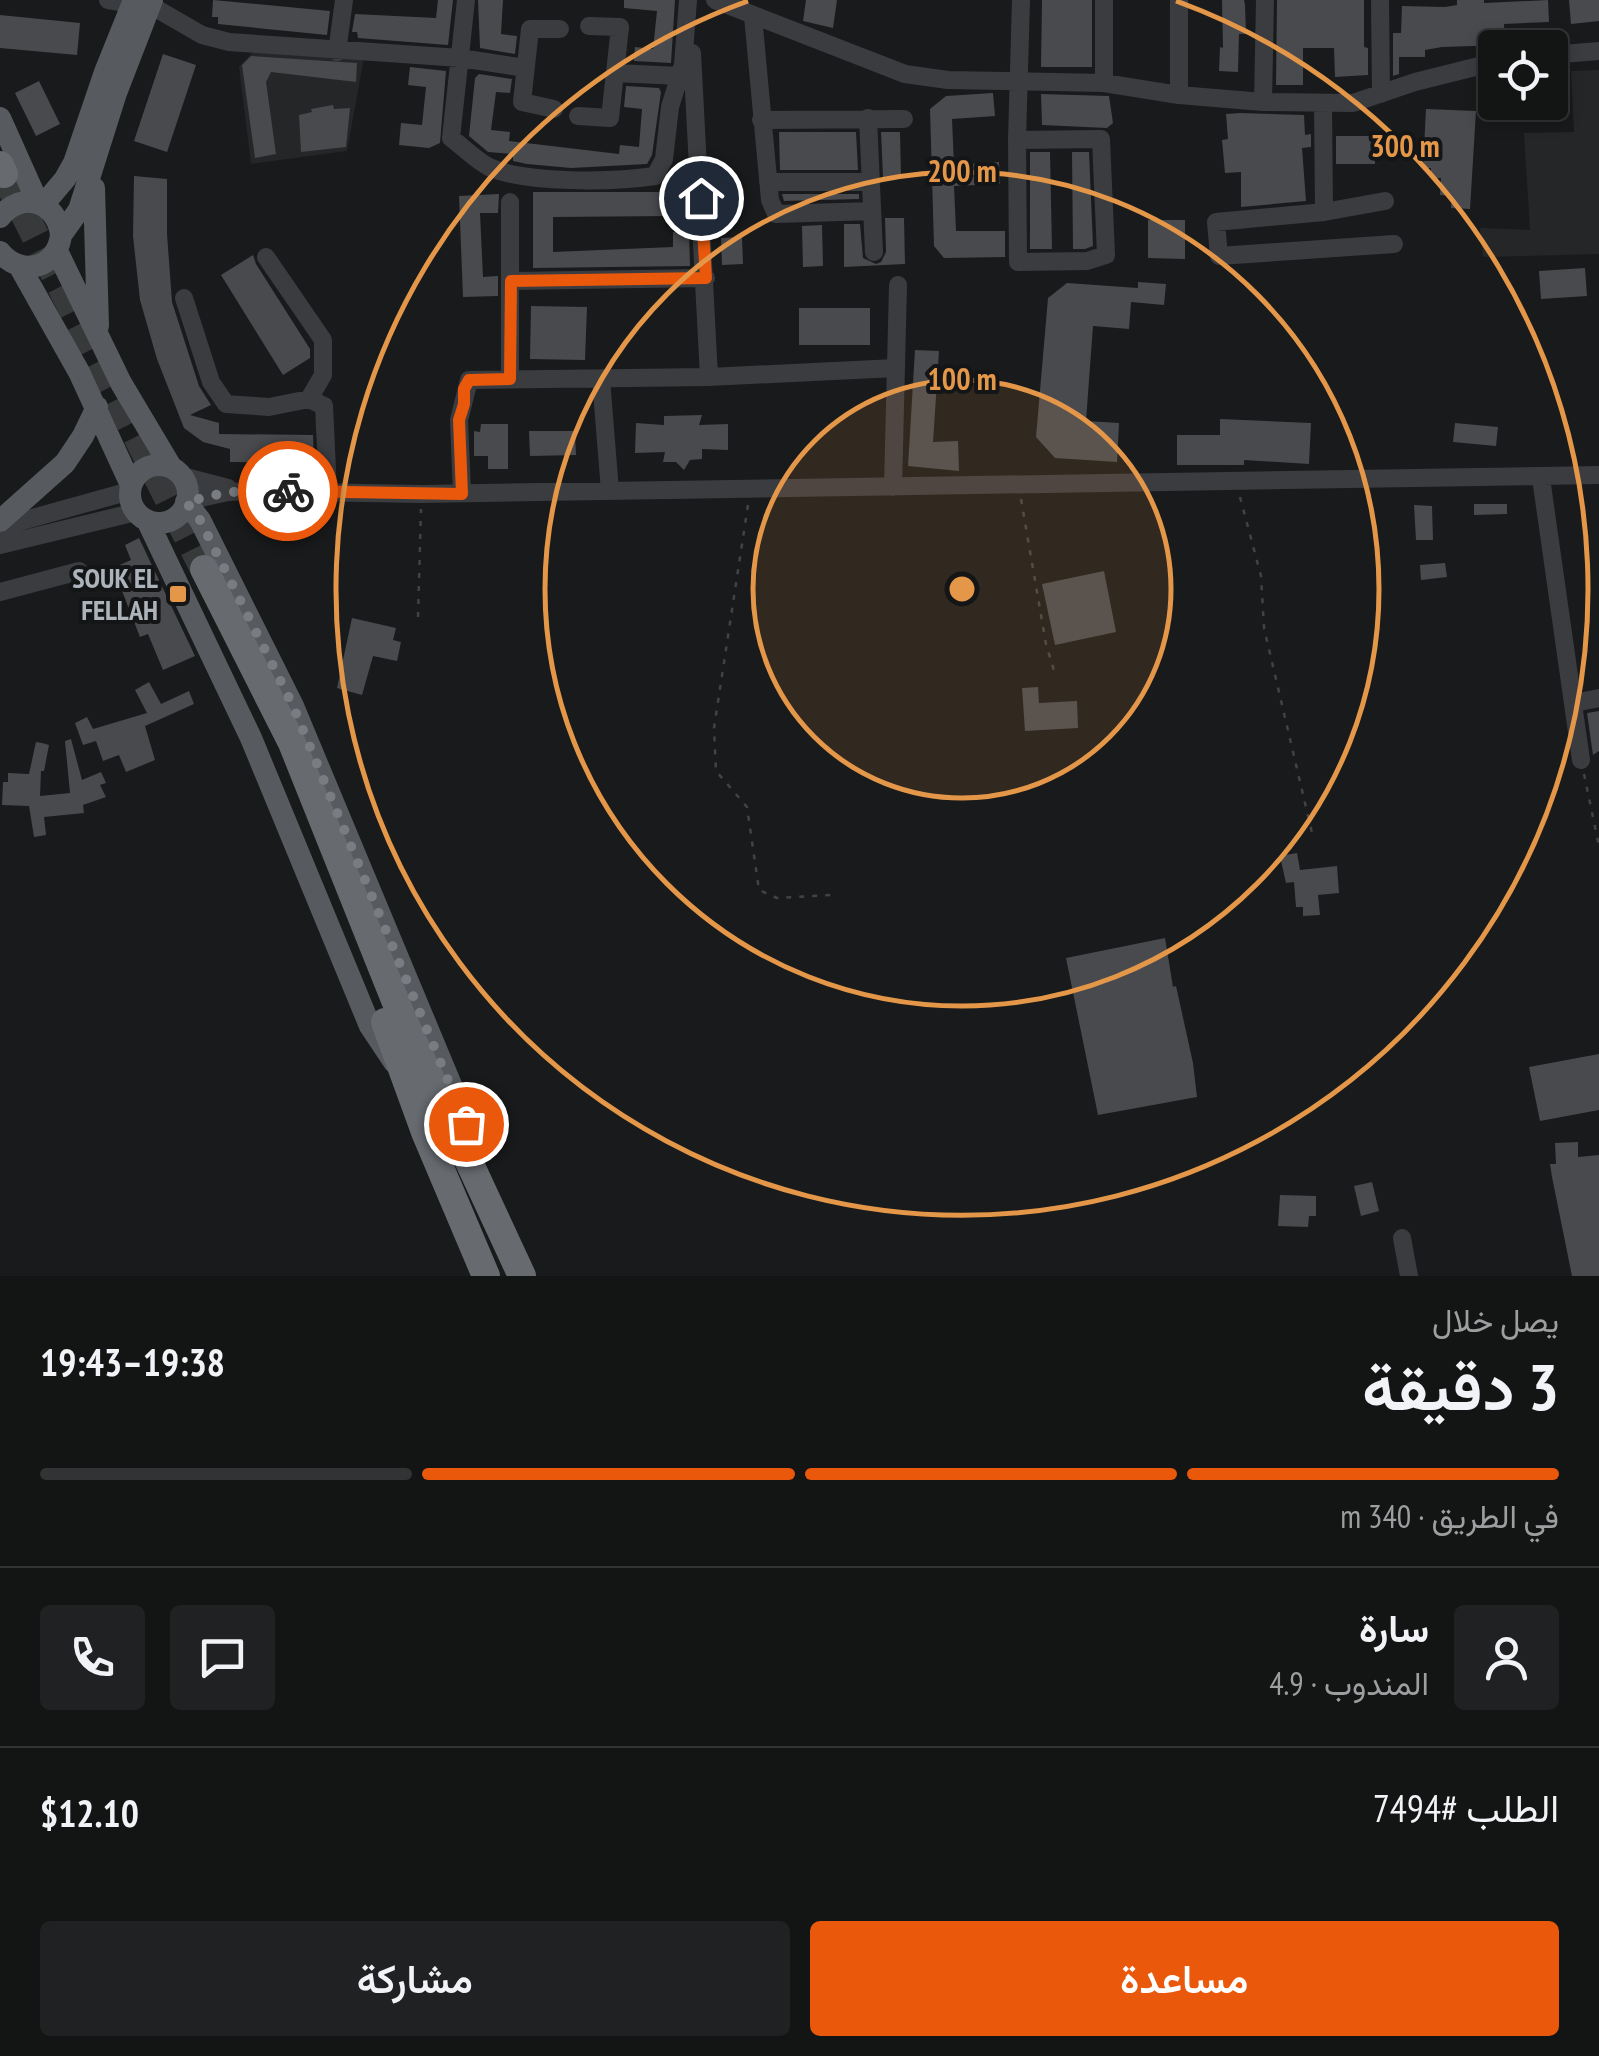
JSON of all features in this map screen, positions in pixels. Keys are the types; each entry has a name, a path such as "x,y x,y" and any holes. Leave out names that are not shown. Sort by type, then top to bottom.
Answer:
{"highway":[{"path":"486,1276 424,1132 405,1072 276,754 197,573 292,743 401,1016 522,1276"}],"main road":[{"path":"20,267 38,267 75,218 84,164 116,93 147,5"},
{"path":"0,118 8,168 54,214 59,243 99,340 188,492 174,519 160,523 136,502"},
{"path":"8,168 84,164"},
{"path":"41,204 84,164"},
{"path":"84,164 99,340"},
{"path":"0,217 21,202 41,204"},
{"path":"0,252 20,267 97,407 136,502 250,738 370,1026 384,1050 405,1072"},
{"path":"0,524 66,463 97,407"},
{"path":"136,502 144,468 157,464 176,472"},
{"path":"186,502 200,520 293,706 480,1155 490,1211"}],"street":[{"path":"108,0 147,5 181,0"},
{"path":"337,52 344,0"},
{"path":"466,0 451,138 490,167 548,178 621,180 655,176 664,159 670,107 680,76 688,0"},
{"path":"688,0 710,377"},
{"path":"715,0 905,74 948,80 1104,83 1178,95 1353,104 1478,67"},
{"path":"1017,140 1101,139 1106,255 1087,261 1018,262 1017,140 1021,0"},
{"path":"1104,0 1104,83"},
{"path":"1178,95 1179,0"},
{"path":"1263,102 1266,0"},
{"path":"1380,0 1381,94"},
{"path":"147,5 202,35 229,42 460,58 524,68"},
{"path":"753,16 770,200 776,214 872,211"},
{"path":"578,116 610,118 620,27 589,26"},
{"path":"554,108 522,102 524,68 530,29 560,30"},
{"path":"1568,54 1599,51"},
{"path":"615,73 680,76"},
{"path":"1323,104 1324,212"},
{"path":"868,118 874,252"},
{"path":"761,120 904,119"},
{"path":"768,182 871,182"},
{"path":"1384,201 1324,212 1216,222 1219,256 1394,244"},
{"path":"510,202 510,379"},
{"path":"266,257 322,340 323,375 309,399"},
{"path":"511,281 706,278"},
{"path":"893,487 898,285"},
{"path":"184,298 212,382 226,404 269,407 309,399 324,406 328,490"},
{"path":"462,494 459,420 469,380 710,377 896,368"},
{"path":"601,378 610,491"},
{"path":"176,472 212,485 254,491"},
{"path":"186,502 228,492 254,491 462,494 1599,475"},
{"path":"1541,478 1581,760"},
{"path":"0,524 136,502"},
{"path":"0,545 136,502"},
{"path":"0,592 79,570"},
{"path":"1574,703 1599,698"},
{"path":"1402,1238 1409,1276"}],"path":[{"path":"1236,482 1261,576 1264,628 1312,832"},
{"path":"1019,486 1046,644 1055,674"},
{"path":"751,488 714,728 716,771 748,808 759,890 778,898 831,895"},
{"path":"418,617 421,494"},
{"path":"1581,760 1599,846"}],"shaded area":[{"path":"256,49 364,58 347,151 251,164 239,67"},
{"path":"1599,70 1599,254 1483,257 1480,228 1530,230 1524,133 1574,132 1571,71"}],"building":[{"path":"213,0 330,11 327,35 218,24 218,17 212,17"},
{"path":"438,0 453,0 448,45 358,38 357,32 352,32 355,14 436,18"},
{"path":"478,0 503,0 501,34 517,36 515,54 480,48"},
{"path":"624,0 675,0 671,63 634,61 635,47 653,49 657,11 624,8"},
{"path":"806,0 837,0 833,28 803,21"},
{"path":"1042,0 1092,0 1092,67 1041,67"},
{"path":"1222,0 1244,0 1246,34 1239,34 1238,72 1219,71 1220,47 1223,48"},
{"path":"1277,0 1364,0 1368,75 1335,77 1334,48 1303,48 1303,85 1276,85"},
{"path":"1457,0 1548,0 1549,22 1504,24 1504,30 1478,30 1478,46 1442,47 1425,50 1425,57 1399,57 1399,74 1393,76 1393,33 1401,33 1402,6 1457,5"},
{"path":"1569,0 1599,0 1599,21 1571,24"},
{"path":"0,15 80,23 77,55 0,48"},
{"path":"163,54 196,65 167,152 134,141"},
{"path":"251,56 357,63 356,82 271,72 266,82 276,154 255,158 242,65"},
{"path":"410,67 446,71 440,143 429,148 399,145 401,123 422,125 426,87 408,85"},
{"path":"479,74 512,79 510,93 496,92 491,130 510,132 509,141 619,154 620,145 639,147 642,109 624,107 626,86 659,88 652,155 647,164 571,168 527,164 513,161 513,154 488,152 469,136 475,78"},
{"path":"39,81 60,124 36,136 15,93"},
{"path":"993,93 995,116 952,119 954,165 999,162 1000,184 954,186 956,231 1005,231 1005,257 944,258 934,246 930,109 946,96"},
{"path":"1041,94 1109,96 1113,123 1107,128 1042,125"},
{"path":"333,105 334,109 350,108 346,147 301,152 299,115"},
{"path":"1426,109 1476,111 1470,209 1451,208 1452,196 1440,195 1441,178 1431,178 1431,168 1423,168"},
{"path":"1226,114 1304,115 1305,135 1311,134 1311,147 1302,148 1306,201 1241,207 1241,172 1225,173 1222,140 1228,139"},
{"path":"779,132 856,132 858,170 780,170"},
{"path":"881,132 900,132 901,177 883,177"},
{"path":"1336,136 1375,136 1375,164 1336,164"},
{"path":"1030,152 1050,152 1052,249 1030,249"},
{"path":"1072,152 1089,152 1093,246 1085,249 1073,249"},
{"path":"134,176 167,179 172,302 199,386 211,405 190,415 219,423 219,434 313,435 314,463 230,462 230,449 203,442 184,428 157,359 140,300 133,236"},
{"path":"533,192 671,192 671,216 553,217 553,252 673,247 673,232 689,231 690,266 533,268"},
{"path":"499,194 498,213 480,213 483,277 498,276 498,296 463,297 459,196"},
{"path":"782,194 859,194 859,199 784,201"},
{"path":"885,218 904,218 905,264 844,267 844,224 860,224 863,258 876,264 886,252"},
{"path":"1148,220 1185,220 1185,259 1148,258"},
{"path":"822,225 823,266 803,267 802,226"},
{"path":"742,237 743,264 722,265 721,238"},
{"path":"253,255 310,349 310,358 283,375 221,275"},
{"path":"1585,268 1587,296 1541,299 1539,271"},
{"path":"1138,282 1166,284 1164,305 1131,302 1129,329 1093,326 1086,421 1119,423 1117,462 1055,458 1036,437 1048,298 1067,283 1138,288"},
{"path":"531,306 587,307 585,360 530,359"},
{"path":"799,308 870,308 870,345 799,345"},
{"path":"915,350 939,351 933,442 958,441 959,471 908,466"},
{"path":"702,415 699,425 728,424 728,450 702,449 702,459 690,460 684,470 676,462 663,462 665,452 635,453 636,423 664,425 664,416"},
{"path":"1220,419 1311,423 1309,464 1244,460 1244,465 1177,465 1177,435 1220,435"},
{"path":"1455,423 1498,427 1496,446 1453,442"},
{"path":"481,424 508,424 508,469 488,469 488,456 474,456 474,431 480,432"},
{"path":"529,431 575,431 576,455 530,456"},
{"path":"1474,504 1507,504 1507,514 1474,515"},
{"path":"1414,505 1432,506 1433,540 1416,540"},
{"path":"139,538 195,656 163,670 148,634 140,637 113,568 131,560 125,545"},
{"path":"1445,563 1447,577 1421,580 1420,565"},
{"path":"1104,571 1116,632 1055,645 1042,584"},
{"path":"352,618 396,628 393,640 401,642 397,661 373,656 362,695 337,688"},
{"path":"149,682 161,704 189,691 194,704 145,726 155,760 126,772 119,755 103,761 96,741 83,745 75,723 87,717 93,729 147,713 135,690"},
{"path":"1038,687 1039,703 1077,701 1078,728 1025,731 1022,688"},
{"path":"1599,711 1599,751 1593,755 1587,713"},
{"path":"71,739 82,780 101,772 106,783 100,785 106,797 83,805 84,813 44,817 46,835 34,837 29,806 2,805 3,782 8,782 8,773 29,774 36,742 49,745 41,771 40,796 70,793 65,741"},
{"path":"1297,853 1300,870 1337,866 1339,893 1318,895 1320,915 1303,916 1303,907 1296,907 1294,882 1286,883 1280,856"},
{"path":"1165,938 1197,1097 1098,1115 1066,958"},
{"path":"1599,1054 1599,1110 1540,1121 1529,1067"},
{"path":"1578,1142 1578,1157 1599,1155 1599,1276 1572,1276 1552,1177 1550,1164 1556,1164 1555,1143"},
{"path":"1372,1182 1379,1211 1361,1216 1354,1186"},
{"path":"1280,1195 1316,1196 1316,1216 1309,1216 1308,1227 1278,1226"}],"tunnel":[{"path":"4,174 204,569"}],"way so far":[{"path":"288,491 228,492 186,502 200,520 293,706 466,1124"}],"place":[{"name":"SOUK EL FELLAH","path":"178,594"}],"route":[{"path":"288,491 462,494 459,420 464,389 469,380 510,379 511,281 706,278 701,198"}]}
